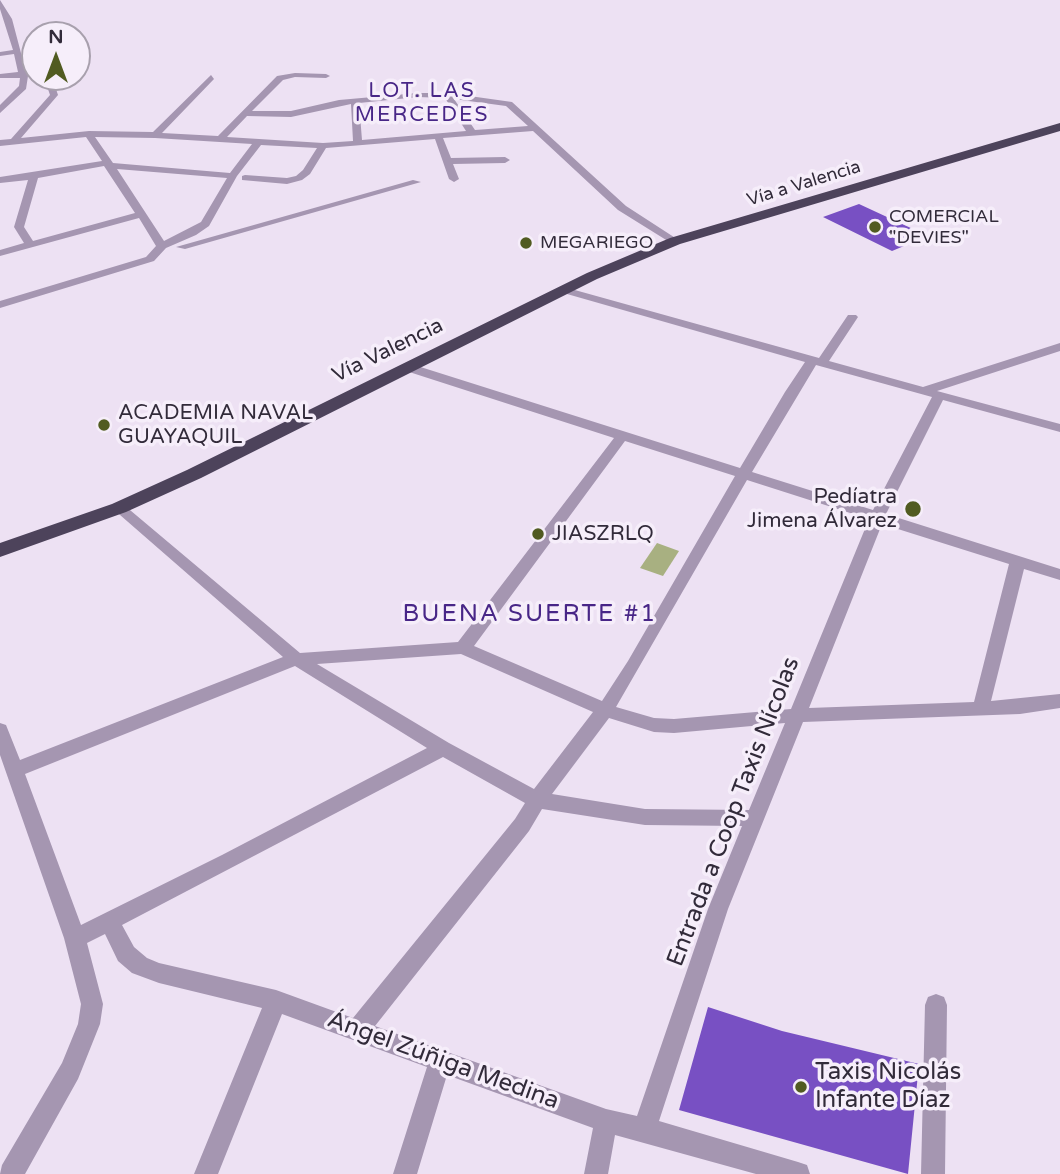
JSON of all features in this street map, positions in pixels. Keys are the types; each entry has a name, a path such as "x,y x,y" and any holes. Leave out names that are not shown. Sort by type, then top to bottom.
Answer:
{"highway":[{"name":"Vía a Valencia","path":"564,290 676,241 1060,127"},
{"name":"Vía Valencia","path":"0,550 119,508 194,474 564,290"}],"street":[{"path":"0,2 21,65"},
{"path":"0,35 12,33"},
{"path":"0,54 18,51"},
{"path":"0,76 21,74"},
{"path":"221,138 280,78 295,75 326,76"},
{"path":"155,135 211,77"},
{"path":"0,92 21,87"},
{"path":"0,110 21,89"},
{"path":"13,142 54,95 53,91"},
{"path":"245,113 291,114 355,102 410,96 448,96 509,104 622,208 676,241"},
{"path":"448,96 472,133"},
{"path":"355,102 358,143"},
{"path":"0,143 89,134 221,138 323,146 537,128"},
{"path":"89,134 107,165 142,214 160,250"},
{"path":"438,136 454,179"},
{"path":"190,244 258,142"},
{"path":"245,178 286,181 299,178 307,172 323,146"},
{"path":"447,161 505,160"},
{"path":"0,180 107,165 233,176"},
{"path":"31,245 19,228 34,176"},
{"path":"160,250 416,181"},
{"path":"0,253 142,214"},
{"path":"0,305 150,259 205,223"},
{"path":"564,290 1060,428"},
{"path":"359,1029 513,836 605,710 746,474 791,392 852,317"},
{"path":"923,391 1060,348"},
{"path":"407,367 1060,575"},
{"name":"Entrada a Coop Taxis Nícolas","path":"643,1129 718,909 878,516 939,396"},
{"path":"463,648 623,435"},
{"path":"119,508 296,659 443,748 537,800 645,817 755,818"},
{"path":"981,708 1018,561"},
{"path":"14,770 296,659 463,648 605,710 654,725 674,726 797,715 1039,705 1060,701"},
{"path":"0,730 75,938 92,1004 89,1024 70,1071 11,1174"},
{"path":"75,938 443,748"},
{"name":"Ángel Zúñiga Medina","path":"109,921 126,954 140,966 276,1000 606,1121 643,1129 798,1174"},
{"path":"206,1174 276,1000"},
{"path":"933,1174 936,1004"},
{"path":"405,1174 440,1061"},
{"path":"596,1174 606,1121"}],"shaded area":[{"path":"657,543 679,551 663,576 640,568"}],"building":[{"name":"COMERCIAL \"DEVIES\"","path":"859,204 928,236 892,251 823,217"},
{"name":"Taxis Nicolás Infante Díaz","path":"708,1007 782,1031 919,1064 908,1174 679,1110"}],"place":[{"name":"COMERCIAL \"DEVIES\"","path":"875,227"},
{"name":"MEGARIEGO","path":"526,243"},
{"name":"ACADEMIA NAVAL GUAYAQUIL","path":"104,425"},
{"name":"Pedíatra Jimena Álvarez","path":"913,509"},
{"name":"JIASZRLQ","path":"538,534"},
{"name":"Taxis Nicolás Infante Díaz","path":"801,1087"}],"district":[{"name":"LOT. LAS MERCEDES","path":"422,103"},
{"name":"BUENA SUERTE #1","path":"530,615"}]}
